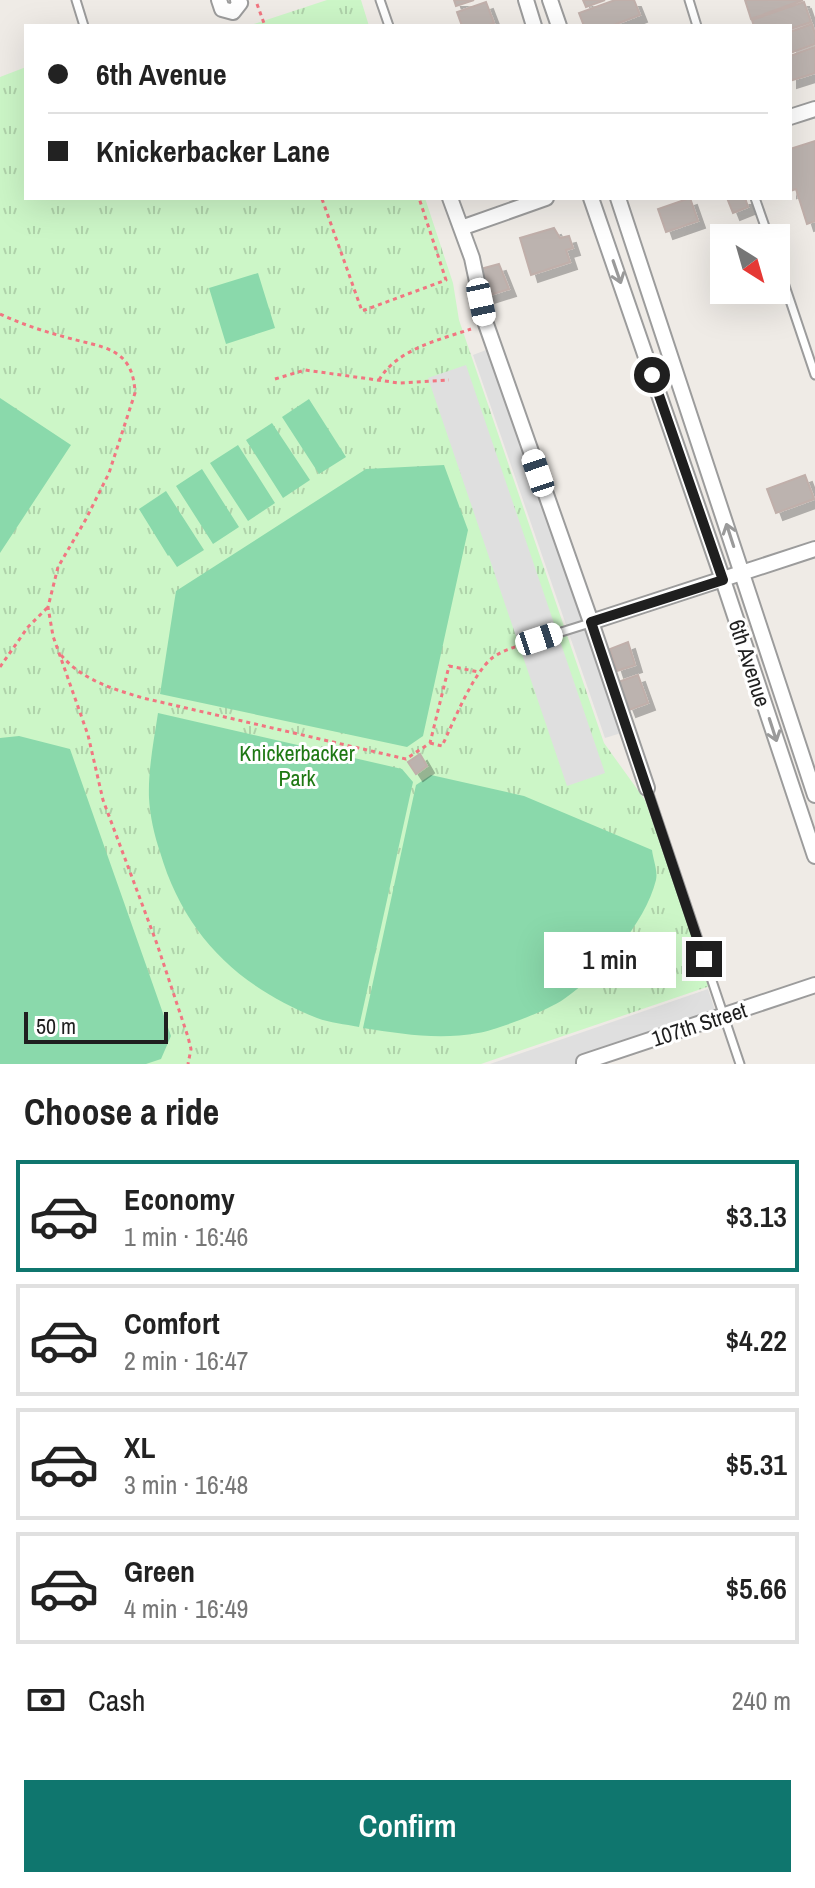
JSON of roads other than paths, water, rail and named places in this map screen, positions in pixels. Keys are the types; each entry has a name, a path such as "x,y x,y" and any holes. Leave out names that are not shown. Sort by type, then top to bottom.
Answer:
{"street":[{"path":"219,0 222,9 233,12 240,3 238,0"},
{"path":"526,0 533,24"},
{"path":"550,0 558,24"},
{"path":"792,116 815,109"},
{"path":"451,200 472,258 486,324 647,788"},
{"path":"461,228 540,200"},
{"name":"6th Avenue","path":"592,200 815,856"},
{"name":"6th Avenue","path":"619,200 815,795"},
{"path":"591,622 815,549"},
{"name":"107th Street","path":"584,1063 815,985"}],"lane":[{"path":"76,0 83,24"},
{"path":"380,0 388,24"},
{"path":"689,0 696,24"},
{"path":"756,200 764,224"},
{"path":"790,301 815,375"},
{"path":"539,639 591,622"},
{"path":"647,788 740,1064"}],"park label":[{"name":"Knickerbacker Park","path":"297,766"}]}
